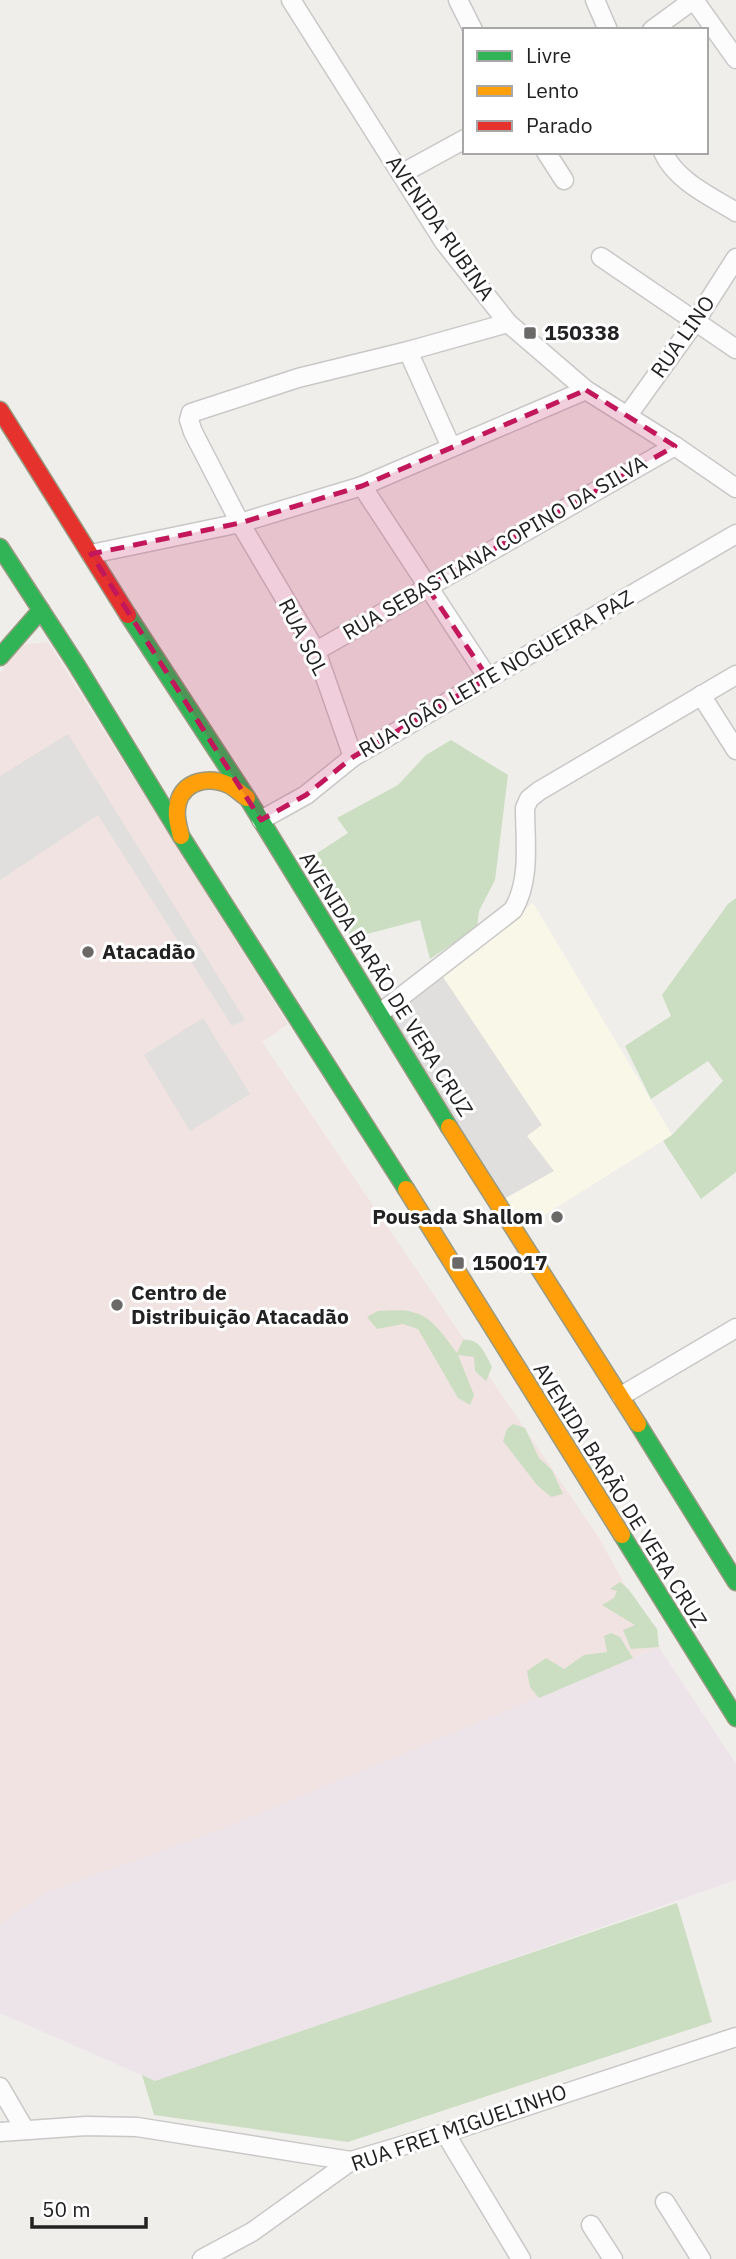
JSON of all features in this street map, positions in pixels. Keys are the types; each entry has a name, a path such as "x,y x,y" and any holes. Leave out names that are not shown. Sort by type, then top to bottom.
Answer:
{"main road":[{"name":"AVENIDA BARÃO DE VERA CRUZ","path":"0,410 248,799 486,1187 621,1396 736,1582"},
{"name":"AVENIDA BARÃO DE VERA CRUZ","path":"0,547 736,1718"},
{"path":"0,657 41,610"},
{"path":"181,836 177,812 179,797 190,784 209,778 228,784 248,799"}],"street":[{"name":"AVENIDA RUBINA","path":"291,0 444,242 508,323 586,390 736,488"},
{"path":"458,0 472,28"},
{"path":"595,0 607,28"},
{"path":"655,28 694,0 736,58"},
{"path":"401,174 463,140"},
{"path":"547,154 564,180"},
{"path":"664,154 674,170 683,178 736,212"},
{"path":"601,257 736,349"},
{"name":"RUA LINO","path":"628,415 736,258"},
{"path":"451,447 408,351 508,323"},
{"name":"RUA SOL","path":"353,757 316,651 240,523 189,421 191,413 298,379 408,351"},
{"path":"91,554 240,523 362,486 586,390"},
{"name":"RUA SEBASTIANA COPINO DA SILVA","path":"316,651 675,446"},
{"path":"362,486 488,678"},
{"name":"RUA JOÃO LEITE NOGUEIRA PAZ","path":"261,820 306,795 353,757 736,534"},
{"path":"380,1013 513,910 521,897 525,874 525,808 529,799 736,675"},
{"path":"701,695 736,750"},
{"path":"621,1396 736,1328"},
{"name":"RUA FREI MIGUELINHO","path":"202,2259 252,2232 351,2161 736,2038"},
{"path":"0,2087 25,2130"},
{"path":"0,2132 86,2126 137,2127 351,2161"},
{"path":"445,2133 521,2259"},
{"path":"665,2202 701,2259"},
{"path":"592,2225 613,2259"}],"highlighted area":[{"path":"586,390 675,446 427,587 488,678 353,757 306,795 261,820 91,554 240,523 362,486"}],"shaded area":[{"path":"48,642 288,1024 262,1042 599,1538 659,1647 239,1823 45,1893 0,1924 0,673 15,653 26,644"},
{"path":"68,734 245,1020 232,1026 98,815 0,880 0,776"},
{"path":"533,903 672,1135 514,1234 381,1015"},
{"path":"443,977 542,1125 527,1136 554,1171 502,1200 381,1015"},
{"path":"203,1018 250,1094 190,1131 144,1055"},
{"path":"659,1647 736,1764 736,1880 155,2081 0,2013 0,1924 45,1893 222,1829"}],"green space":[{"path":"451,740 508,775 495,880 479,911 477,927 430,959 420,920 352,938 305,861 348,833 337,818 398,785 426,755"},
{"path":"736,898 736,1172 701,1199 663,1141 672,1135 723,1081 708,1061 651,1099 625,1046 671,1016 662,995 728,904"},
{"path":"378,1311 419,1314 438,1328 457,1353 463,1340 478,1344 492,1367 486,1381 475,1371 474,1357 458,1355 474,1395 470,1405 458,1398 418,1329 403,1324 377,1329 367,1317"},
{"path":"513,1424 525,1428 539,1458 552,1470 563,1494 551,1497 537,1485 503,1441 507,1429"},
{"path":"620,1582 629,1590 657,1629 659,1647 631,1649 623,1630 635,1625 602,1605 614,1598 617,1591 610,1589"},
{"path":"611,1633 620,1637 633,1658 539,1698 530,1687 527,1671 546,1658 564,1669 584,1655 607,1652 604,1636"},
{"path":"677,1903 712,2022 348,2142 154,2115 142,2075 155,2081"}],"traffic: fast":[{"path":"0,547 406,1189"},
{"path":"0,657 41,610"},
{"path":"128,615 248,799 449,1127"},
{"path":"638,1424 736,1582"},
{"path":"622,1535 736,1718"}],"traffic: slow":[{"path":"181,836 178,803 181,795 192,785 206,781 222,782 247,798"},
{"path":"449,1127 638,1424"},
{"path":"406,1189 622,1535"}],"traffic: jam":[{"path":"0,410 128,615"}],"place":[{"name":"150338","path":"530,333"},
{"name":"Atacadão","path":"88,952"},
{"name":"Pousada Shallom","path":"557,1217"},
{"name":"150017","path":"458,1263"},
{"name":"Centro de Distribuição Atacadão","path":"117,1305"}]}
